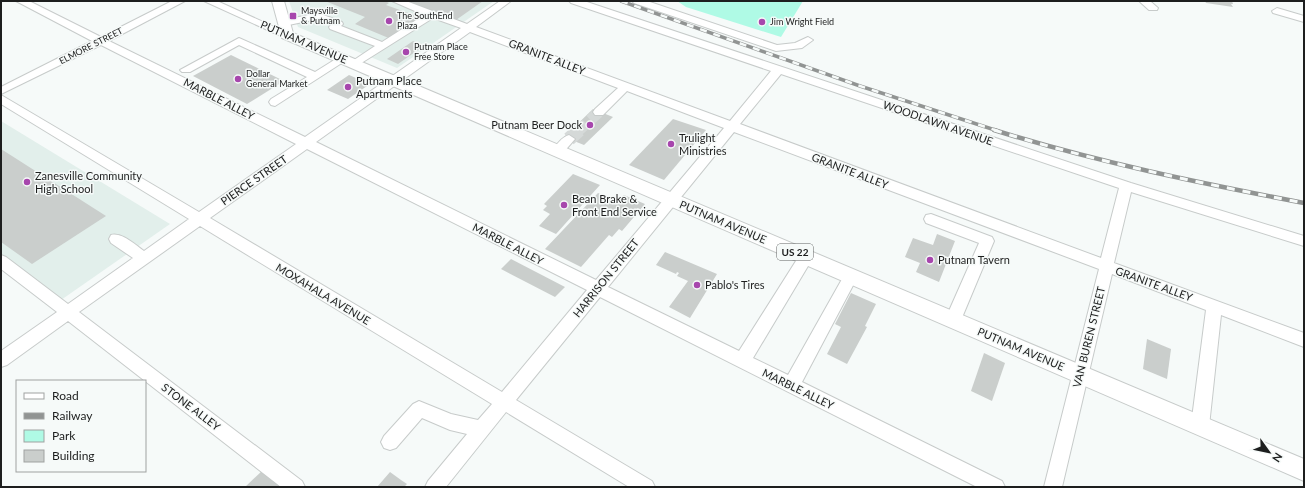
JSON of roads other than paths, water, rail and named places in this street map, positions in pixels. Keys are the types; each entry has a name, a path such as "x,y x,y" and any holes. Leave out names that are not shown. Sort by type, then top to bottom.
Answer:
{"main road":[{"path":"278,1 285,29"},
{"name":"PUTNAM AVENUE","path":"285,29 349,61 394,81 564,145 671,199 1304,470"}],"street":[{"name":"MARBLE ALLEY","path":"21,1 996,487"},
{"name":"ELMORE STREET","path":"1,92 180,1"},
{"name":"PUTNAM AVENUE","path":"209,1 285,29"},
{"name":"GRANITE ALLEY","path":"397,1 1304,340"},
{"name":"PIERCE STREET","path":"1,360 506,1"},
{"name":"WOODLAWN AVENUE","path":"574,1 1126,186 1304,241"},
{"path":"625,18 637,1 776,48 798,46 808,40"},
{"path":"1144,1 1153,8"},
{"path":"1280,1 1277,13 1304,19"},
{"path":"275,102 315,76 382,46 432,14"},
{"path":"285,29 318,16 338,24 334,27 382,46"},
{"path":"186,70 239,41 315,76"},
{"name":"HARRISON STREET","path":"434,487 779,69"},
{"path":"599,112 625,87"},
{"name":"MOXAHALA AVENUE","path":"1,99 646,487"},
{"name":"VAN BUREN STREET","path":"1053,487 1126,186"},
{"path":"931,219 987,241 953,320"},
{"path":"116,239 144,258"},
{"path":"742,361 806,257"},
{"name":"STONE ALLEY","path":"1,261 296,487"},
{"path":"791,386 851,276"},
{"path":"1200,426 1214,306"},
{"path":"390,442 419,409 450,422 482,429"}],"tunnel":[{"path":"578,131 599,112"},
{"path":"569,139 579,130"}],"railway":[{"path":"621,1 860,86 998,131"},
{"path":"994,130 1032,142 1109,162 1187,180 1304,203"}],"place":[{"name":"Maysville & Putnam","path":"293,16"},
{"name":"The SouthEnd Plaza","path":"389,21"},
{"name":"Jim Wright Field","path":"762,22"},
{"name":"Putnam Place Free Store","path":"406,52"},
{"name":"Dollar General Market","path":"238,79"},
{"name":"Putnam Place Apartments","path":"348,87"},
{"name":"Putnam Beer Dock","path":"590,125"},
{"name":"Trulight Ministries","path":"671,144"},
{"name":"Zanesville Community High School","path":"27,182"},
{"name":"Bean Brake & Front End Service","path":"564,205"},
{"name":"Putnam Tavern","path":"930,260"},
{"name":"Pablo's Tires","path":"697,285"}]}
